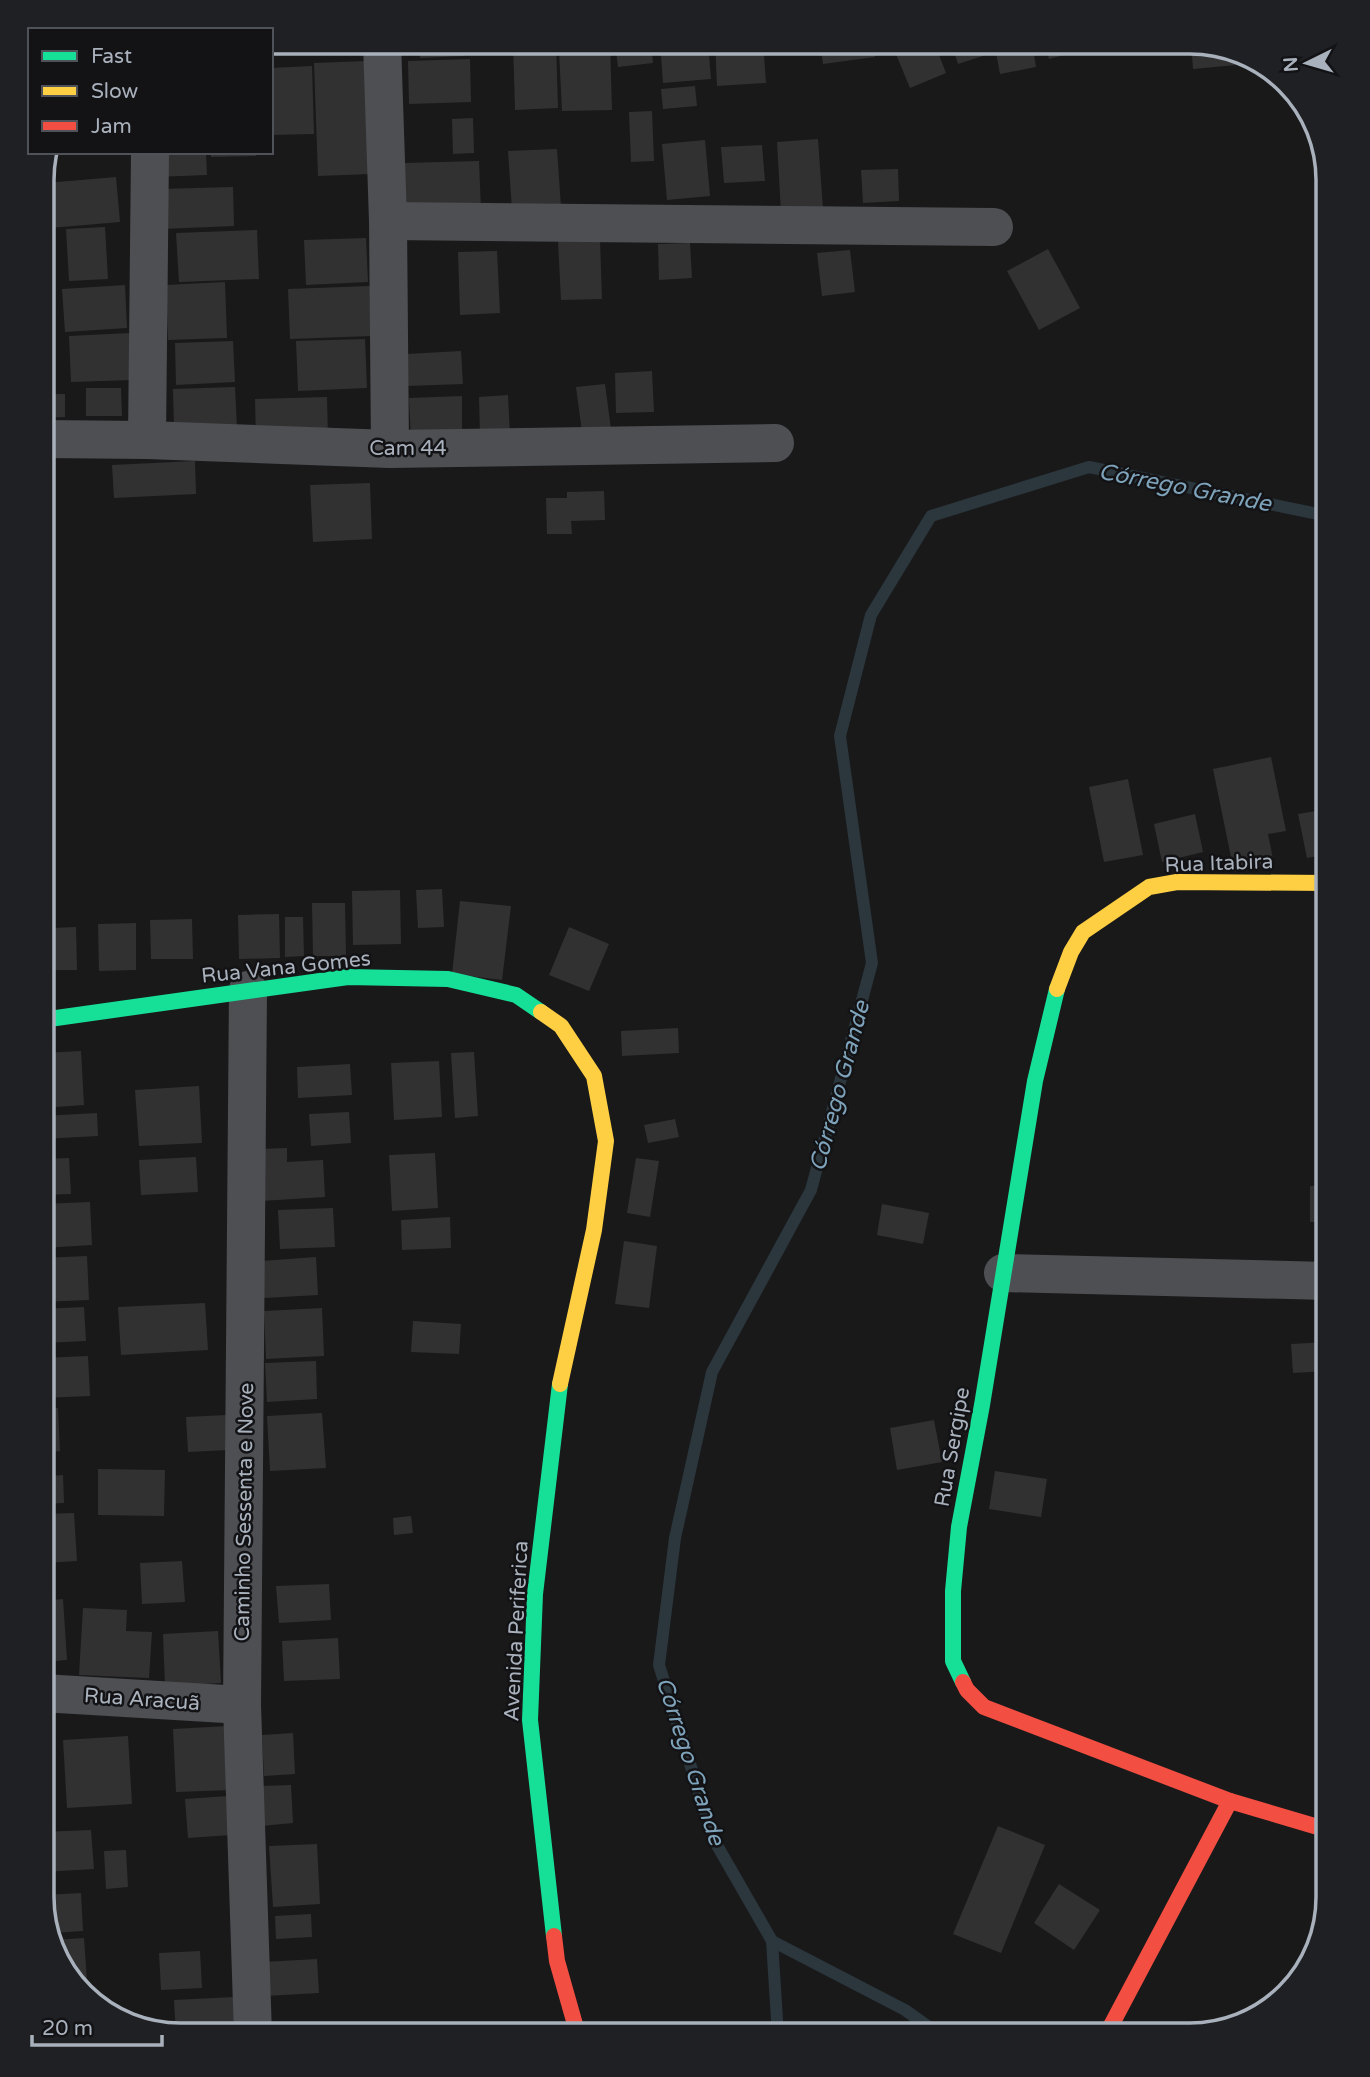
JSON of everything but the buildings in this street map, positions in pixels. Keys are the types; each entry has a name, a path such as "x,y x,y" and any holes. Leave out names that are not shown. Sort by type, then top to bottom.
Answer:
{"street":[{"path":"382,54 388,220 390,449"},
{"path":"147,440 150,154"},
{"path":"388,220 994,227"},
{"name":"Cam 44","path":"55,439 390,449 775,443"},
{"name":"Rua Itabira","path":"1083,932 1149,887 1177,882 1316,883"},
{"name":"Rua Sergipe","path":"1083,932 1071,952 1056,992 1038,1068 959,1527 953,1591 953,1661 967,1690 984,1707 1230,1801 1316,1826"},
{"name":"Rua Vana Gomes","path":"55,1018 348,977 448,979 516,995 561,1026 594,1076 606,1141 594,1230"},
{"name":"Caminho Sessenta e Nove","path":"248,990 242,1705 253,2022"},
{"name":"Avenida Periferica","path":"574,2022 557,1961 530,1720 535,1594 561,1377 594,1230"},
{"path":"1003,1273 1316,1281"},
{"name":"Rua Aracuã","path":"54,1693 242,1705"},
{"path":"1112,2023 1230,1801"}],"waterway":[{"name":"Córrego Grande","path":"777,2023 772,1941 714,1840 659,1665 675,1538 712,1372 811,1190 872,963 840,736 871,615 931,516 1089,467 1316,514"},
{"path":"772,1941 905,2010 923,2023"}],"traffic: fast":[{"path":"55,1018 348,977 448,979 516,995 541,1012"},
{"path":"963,1682 953,1661 953,1591 959,1527 982,1405 1035,1081 1057,989"},
{"path":"554,1936 530,1720 535,1594 560,1384"}],"traffic: slow":[{"path":"1057,989 1071,952 1083,932 1149,887 1177,882 1316,883"},
{"path":"541,1012 561,1026 594,1076 606,1141 594,1230 560,1384"}],"traffic: jam":[{"path":"963,1682 984,1707 1230,1801 1316,1826"},
{"path":"1112,2023 1230,1801"},
{"path":"554,1936 557,1961 574,2022"}]}
